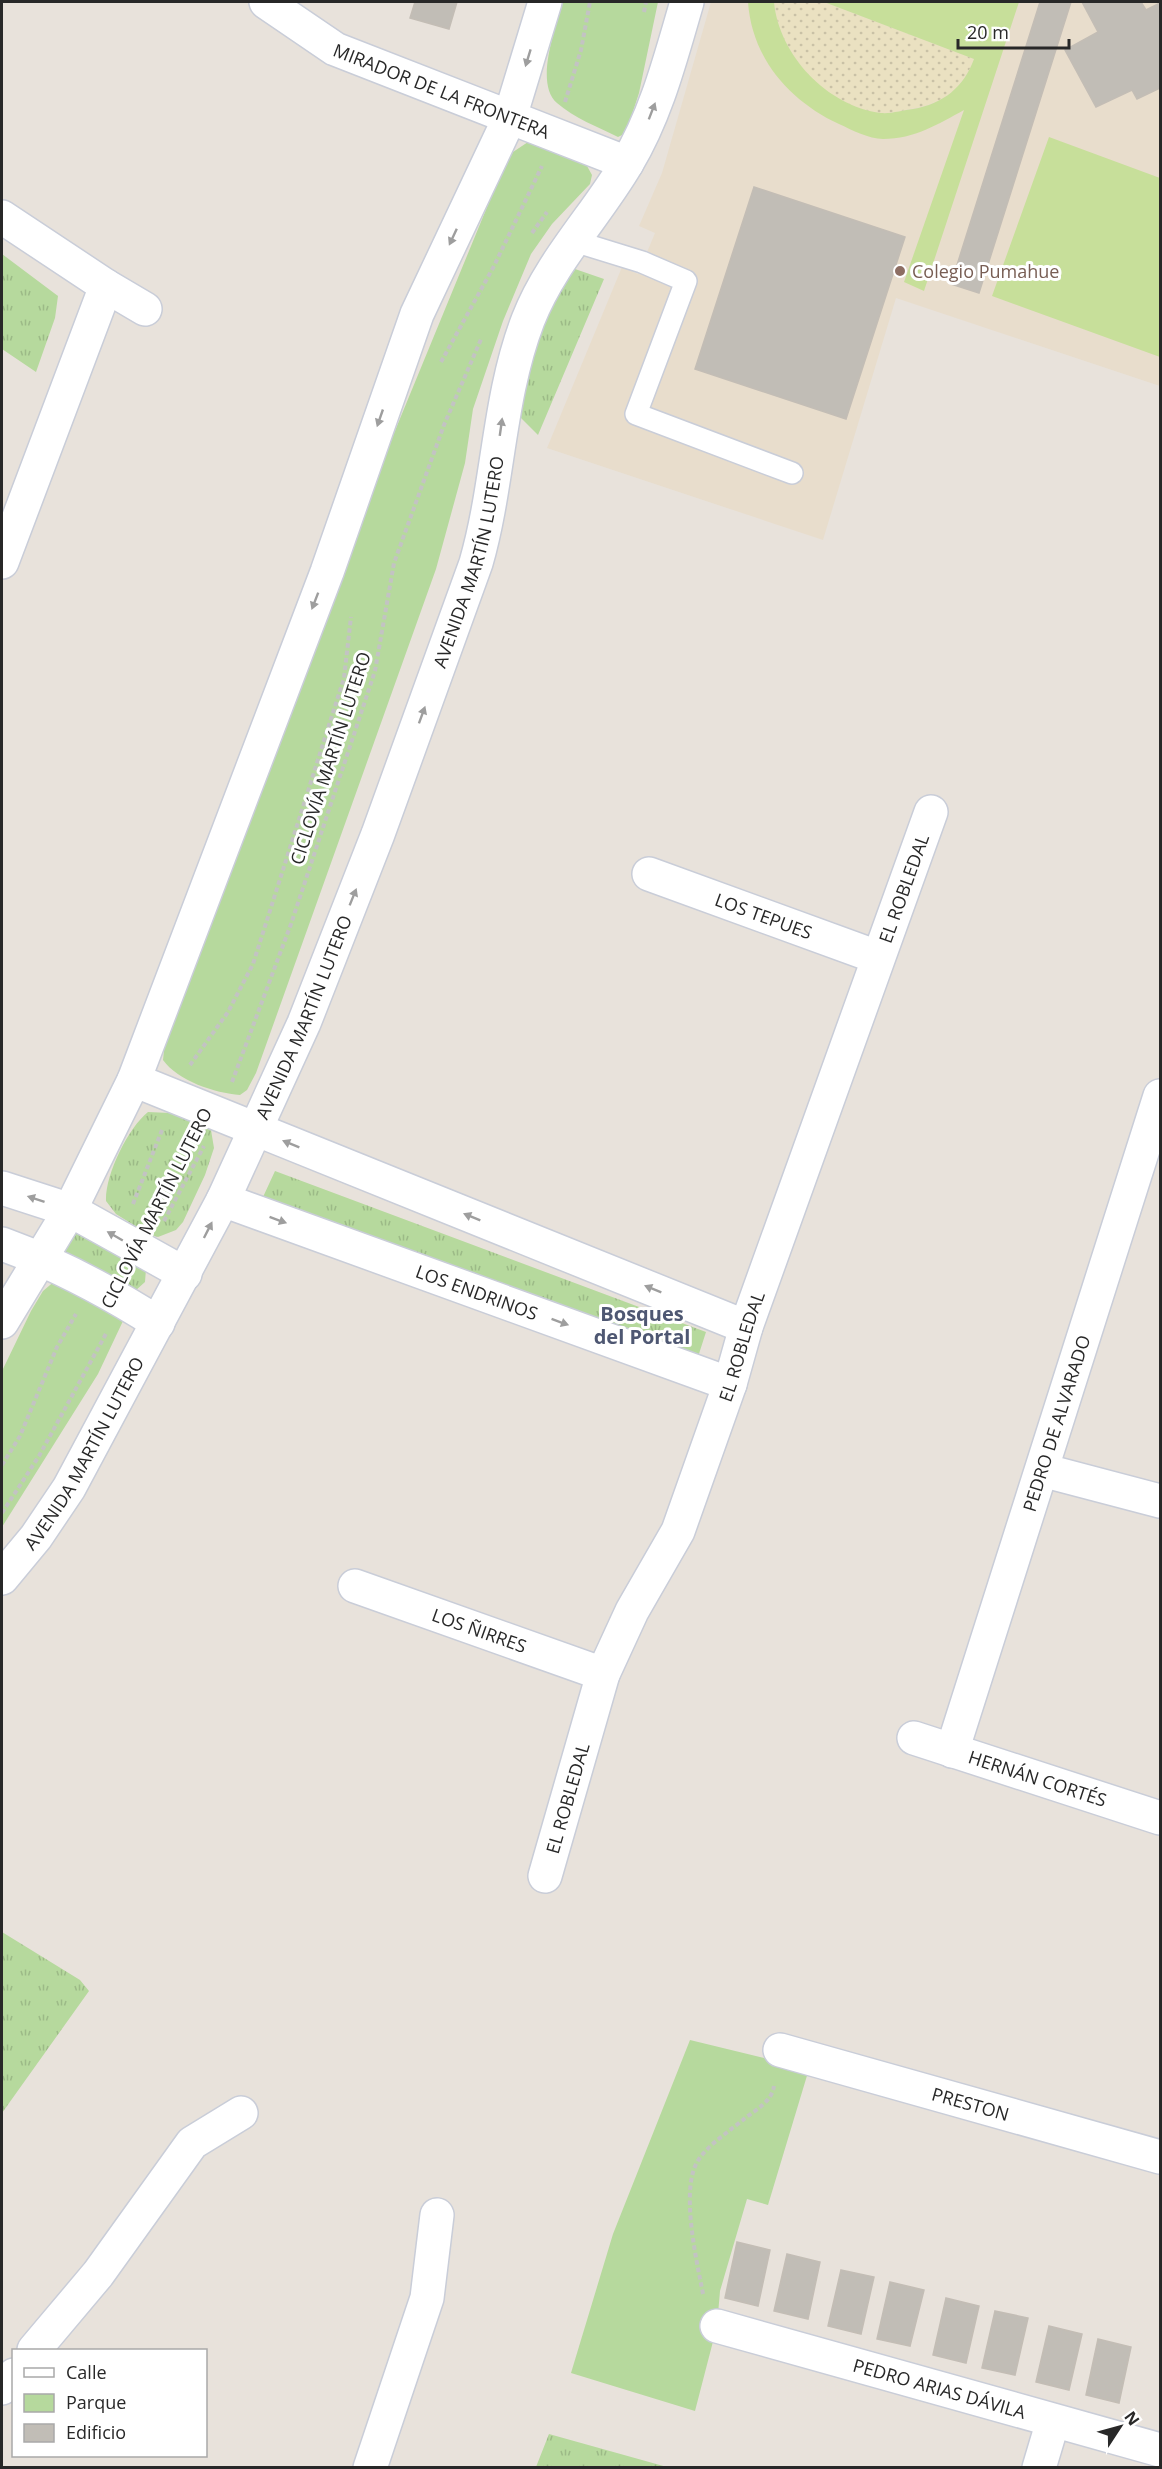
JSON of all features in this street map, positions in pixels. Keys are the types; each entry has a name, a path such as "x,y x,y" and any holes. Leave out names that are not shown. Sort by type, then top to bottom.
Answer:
{"street":[{"name":"MIRADOR DE LA FRONTERA","path":"266,2 335,49 627,163"},
{"path":"2,1322 70,1210 134,1080 327,572 417,314 510,117 545,2"},
{"name":"AVENIDA MARTÍN LUTERO","path":"2,1578 36,1537 69,1488 223,1200 304,1023 443,659 487,526 503,415 519,346 541,291 627,163 652,114 687,2"},
{"path":"2,217 145,309"},
{"path":"2,562 106,286"},
{"name":"EL ROBLEDAL","path":"545,1876 603,1674 632,1611 678,1531 730,1384 746,1327 877,957 931,812"},
{"name":"LOS TEPUES","path":"649,874 877,957"},
{"name":"AVENIDA MARTÍN LUTERO","path":"134,1080 254,1130"},
{"name":"PEDRO DE ALVARADO","path":"952,1750 1042,1470 1149,1172 1161,1095"},
{"path":"254,1130 746,1327"},
{"path":"2,1188 70,1210 185,1274"},
{"name":"LOS ENDRINOS","path":"223,1200 730,1384"},
{"path":"2,1244 41,1258 123,1301 158,1323"},
{"path":"1042,1470 1161,1501"},
{"name":"LOS ÑIRRES","path":"355,1586 603,1674"},
{"name":"HERNÁN CORTÉS","path":"914,1738 1161,1818"},
{"name":"PRESTON","path":"780,2050 1161,2157"},
{"path":"35,2349 98,2274 192,2143 241,2113"},
{"path":"370,2468 427,2298 437,2216"},
{"name":"PEDRO ARIAS DÁVILA","path":"717,2326 1161,2451"},
{"path":"1040,2468 1053,2421"}],"lane":[{"path":"574,241 642,262 686,281 636,414 792,473"}],"path":[{"path":"440,364 494,266 554,136 581,50 590,2"},
{"path":"642,24 646,2"},
{"path":"527,243 549,208"},
{"name":"CICLOVÍA MARTÍN LUTERO","path":"147,1253 220,1116 264,991 291,924 375,671 394,563 444,425 486,327"},
{"path":"117,1237 190,1065 228,1012 252,964 344,678 352,608"},
{"path":"2,1465 20,1436 57,1347 92,1284"},
{"name":"CICLOVÍA MARTÍN LUTERO","path":"2,1513 39,1456 123,1301"},
{"path":"717,2326 707,2323 703,2317 704,2296 691,2207 693,2176 699,2159 706,2151 768,2100 773,2091 780,2050"}],"shaded area":[{"name":"Colegio Pumahue","path":"711,2 1160,2 1160,386 896,298 823,540 547,448 622,267 638,274 655,233 639,226 662,173"}],"green space":[{"path":"563,2 658,2 639,93 626,133 618,137 571,113 557,103 550,94 547,82 549,54"},
{"path":"748,2 774,2 785,41 809,75 825,89 861,108 885,113 924,107 943,98 958,86 974,59 824,2 1019,2 924,291 904,282 964,110 926,130 895,138 872,138 839,124 805,103 777,76 757,42"},
{"path":"1049,137 1160,178 1160,357 992,296"},
{"path":"528,142 587,166 592,175 590,184 552,224 531,254 503,321 473,409 465,463 436,569 256,1073 247,1090 240,1095 209,1089 187,1080 163,1060 165,1041 362,511 499,178 513,152"},
{"path":"2,254 58,296 55,318 36,372 2,349"},
{"path":"575,269 604,279 538,435 515,412 546,305"},
{"path":"148,1112 170,1113 211,1130 214,1148 205,1175 183,1222 176,1230 158,1237 148,1234 116,1214 106,1201 109,1178 119,1153 140,1119"},
{"path":"275,1171 706,1332 697,1360 263,1197"},
{"path":"78,1231 146,1269 145,1282 135,1291 66,1253 64,1249 73,1232"},
{"path":"56,1280 123,1321 98,1374 2,1527 2,1371 31,1311 43,1291"},
{"path":"2,1932 80,1980 89,1991 2,2113"},
{"path":"690,2040 809,2069 768,2205 747,2199 720,2291 717,2326 695,2411 571,2373 613,2234"},
{"path":"549,2434 667,2467 536,2467"}],"sand":[{"path":"774,2 824,2 974,59 957,87 931,104 888,113 861,109 842,101 809,75 785,41"}],"building":[{"path":"415,2 457,2 449,29 410,18"},
{"path":"1040,2 1071,2 979,293 951,284"},
{"path":"1082,2 1141,2 1146,10 1160,3 1160,88 1137,99 1132,90 1096,107 1065,50 1098,32"},
{"path":"754,187 905,237 846,419 695,369"},
{"path":"737,2242 770,2250 758,2306 725,2298"},
{"path":"787,2254 820,2262 808,2319 774,2311"},
{"path":"841,2270 874,2277 861,2334 828,2326"},
{"path":"890,2282 924,2290 910,2346 877,2339"},
{"path":"946,2298 979,2306 966,2363 933,2355"},
{"path":"995,2311 1028,2318 1015,2375 982,2368"},
{"path":"1049,2326 1082,2334 1069,2390 1036,2382"},
{"path":"1098,2339 1131,2347 1119,2403 1086,2395"}],"place":[{"name":"Colegio Pumahue","path":"900,271"}],"district":[{"name":"Bosques del Portal","path":"642,1324"}]}
